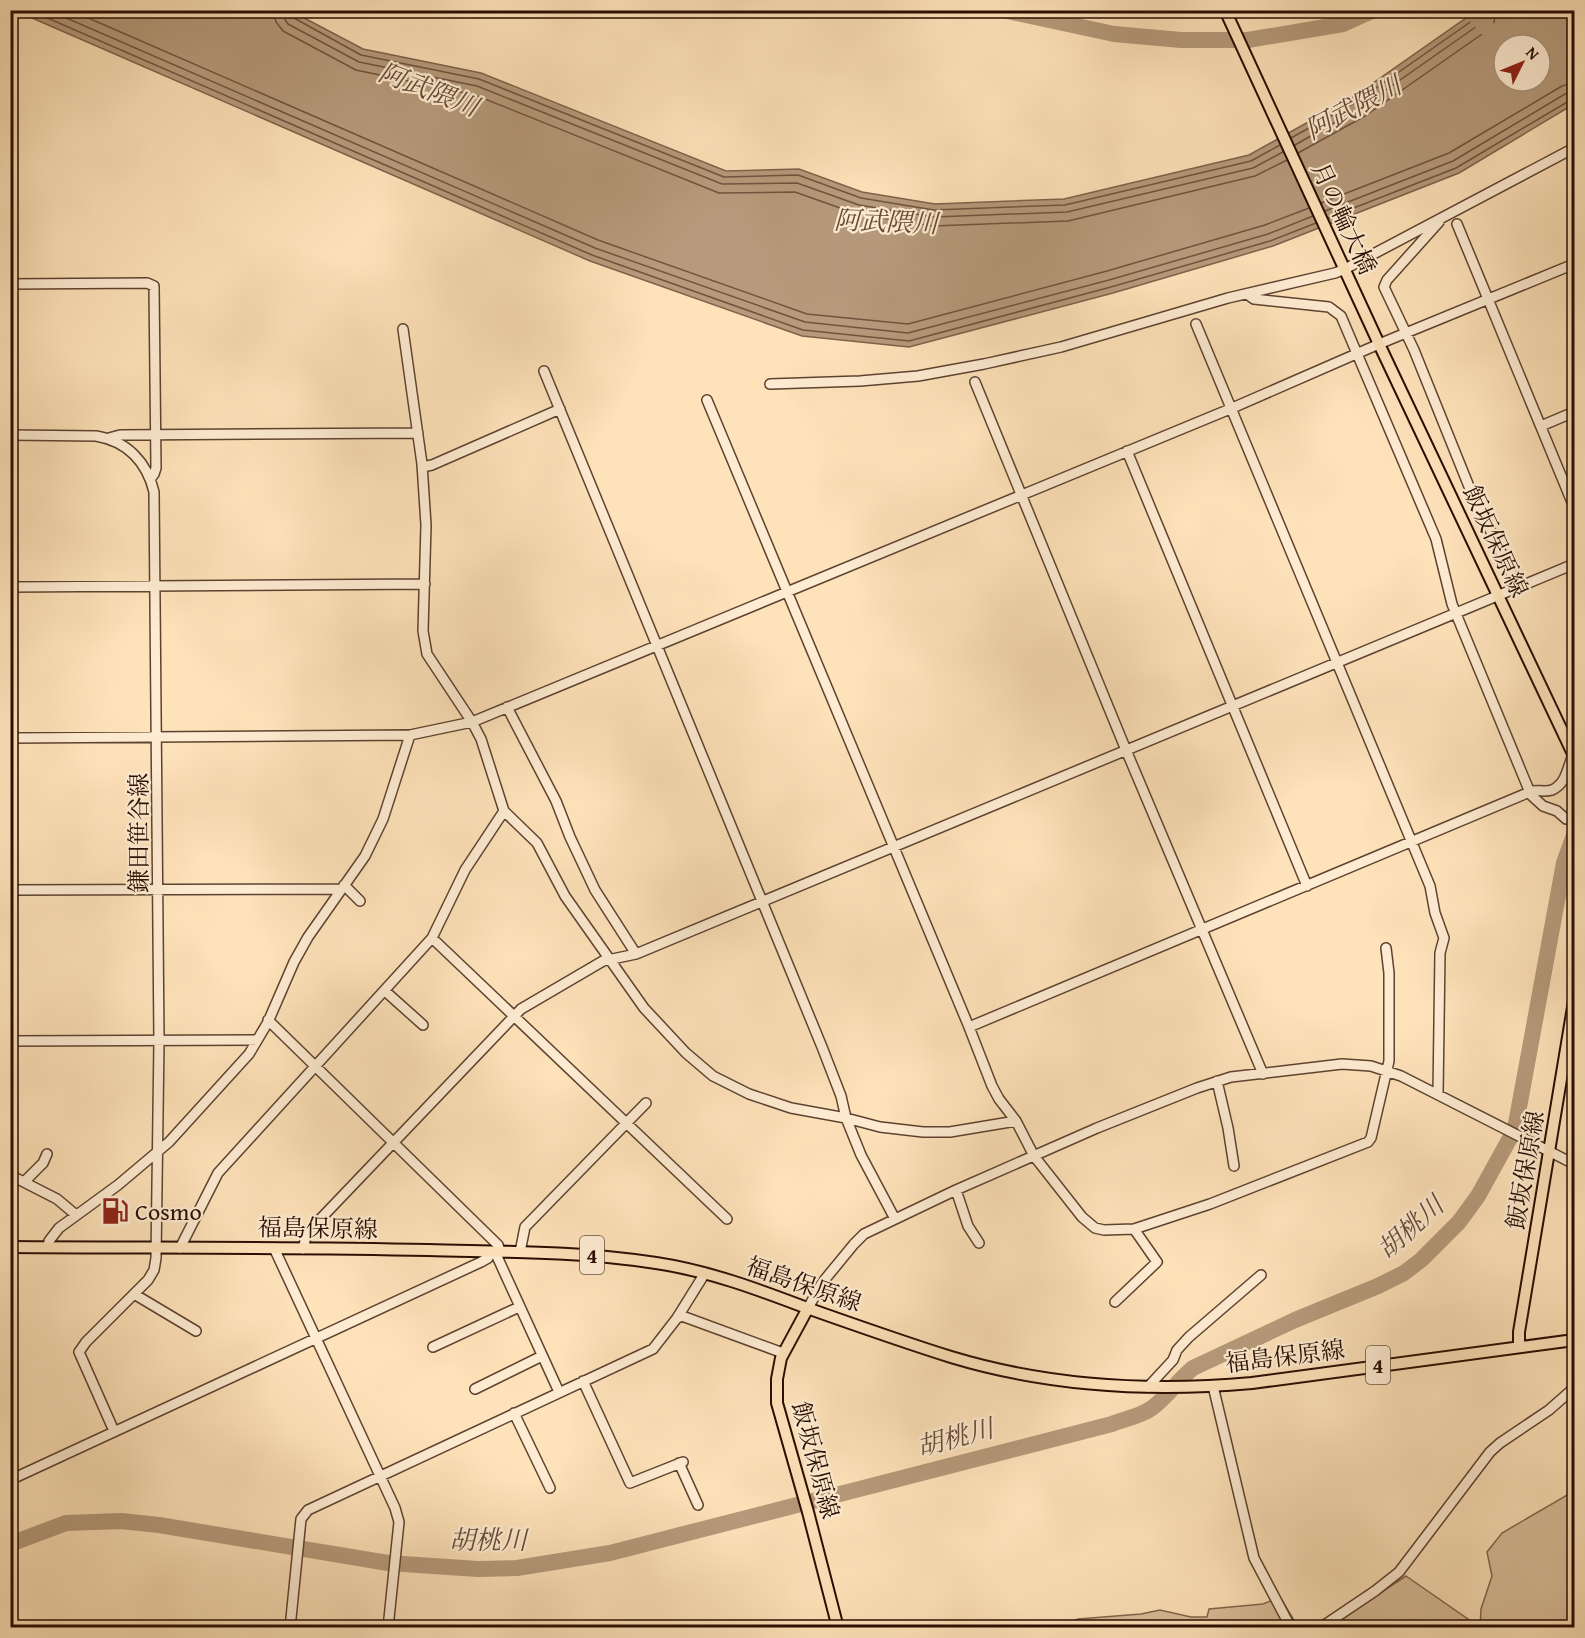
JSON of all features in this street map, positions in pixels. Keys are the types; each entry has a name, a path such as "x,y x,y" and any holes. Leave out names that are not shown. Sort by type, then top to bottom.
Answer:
{"main road":[{"name":"月の輪大橋","path":"1225,10 1379,344"},
{"name":"飯坂保原線","path":"1379,344 1575,757"},
{"name":"飯坂保原線","path":"1519,1347 1519,1332 1575,1001"},
{"name":"福島保原線","path":"10,1247 274,1248 584,1254 656,1263 705,1273 760,1289 952,1358 1018,1373 1070,1381 1152,1387 1214,1386 1575,1340"},
{"name":"飯坂保原線","path":"808,1308 783,1353 777,1379 777,1403 838,1628"}],"street":[{"path":"770,384 860,381 965,368 1061,347 1247,294 1345,269 1575,148"},
{"path":"1440,219 1384,287 1414,350 1470,489 1518,587"},
{"path":"1457,224 1575,507"},
{"path":"10,738 410,735 472,722 1575,264"},
{"name":"鎌田笹谷線","path":"10,284 147,284 154,286 156,468 151,478 154,492 156,586 159,1041 157,1248 154,1270 79,1352 114,1431"},
{"path":"1247,294 1254,299 1332,309 1341,316 1436,539 1447,588 1456,613 1532,791 1531,795 1566,819"},
{"path":"1196,324 1430,886 1435,913 1444,938 1440,960 1438,1095"},
{"path":"403,329 422,467 426,525 424,646 431,661 472,722 484,747 504,811 537,843 565,896 644,1008 686,1053 713,1076 749,1094 791,1108 894,1129 950,1132 1016,1121"},
{"path":"544,371 764,901 841,1096 846,1118 870,1174 895,1219"},
{"path":"975,382 1126,750 1263,1074"},
{"path":"707,400 992,1086 1016,1121 1034,1156 1082,1218 1104,1230 1134,1229 1220,1200 1368,1142 1389,1070 1389,973 1386,948"},
{"path":"422,467 560,409"},
{"path":"1541,426 1575,412"},
{"path":"10,435 109,438 120,435 418,434"},
{"path":"109,438 136,456 151,478"},
{"path":"1127,451 1307,886"},
{"path":"303,1249 307,1233 514,1016 534,1000 603,960 636,954 1575,564"},
{"path":"10,587 425,584"},
{"path":"507,707 556,801 595,890 636,954"},
{"path":"48,1247 49,1241 59,1228 118,1185 169,1142 238,1067 268,1020 298,954 361,862 383,819 410,735"},
{"path":"969,1026 1532,791 1553,789 1562,782 1568,773 1571,760 1575,757"},
{"path":"180,1248 218,1173 432,938 465,870 504,811"},
{"path":"10,890 342,887 360,901"},
{"path":"432,938 727,1219"},
{"path":"384,990 423,1025"},
{"path":"10,1480 481,1262 496,1252 498,1245 268,1020"},
{"path":"10,1041 257,1040"},
{"path":"808,1308 822,1283 864,1234 956,1190 1130,1114 1231,1077 1342,1064 1389,1070 1575,1164"},
{"path":"1217,1081 1234,1166"},
{"path":"520,1252 525,1227 646,1103"},
{"path":"25,1182 44,1163 47,1154"},
{"path":"10,1175 57,1199 76,1215"},
{"path":"956,1190 968,1226 979,1242"},
{"path":"1115,1302 1157,1262 1134,1229"},
{"path":"274,1248 395,1508 399,1522 388,1628"},
{"path":"496,1252 559,1392"},
{"path":"290,1628 303,1514 653,1349 705,1273"},
{"path":"1152,1387 1173,1360 1177,1350 1189,1337 1261,1275"},
{"path":"134,1294 196,1330"},
{"path":"433,1347 519,1307"},
{"path":"676,1318 682,1316 783,1353"},
{"path":"475,1389 542,1356"},
{"path":"583,1382 630,1483 681,1462 698,1505"},
{"path":"1214,1386 1254,1558 1291,1628"},
{"path":"1320,1628 1399,1572 1484,1459 1500,1443 1549,1410 1575,1388"},
{"path":"514,1413 550,1488"}],"shaded area":[{"path":"1574,1491 1574,1627 1480,1627 1481,1609 1492,1576 1487,1552 1502,1533"},
{"path":"1406,1576 1475,1624 1475,1628 1318,1628 1357,1608"},
{"path":"1280,1597 1298,1627 1056,1628 1078,1619 1141,1614 1160,1610 1191,1617 1207,1617 1209,1609 1263,1604"}],"water":[{"name":"阿武隈川","path":"16,11 291,11 363,49 481,73 726,171 799,169 862,192 935,204 1064,199 1249,155 1353,97 1476,11 1574,11 1574,104 1459,173 1273,246 1113,293 909,347 802,336 590,261"}],"waterway":[{"path":"1003,10 1114,34 1181,40 1248,40 1343,24 1374,10"},
{"path":"1470,10 1492,33"},
{"name":"胡桃川","path":"10,1544 66,1523 121,1521 159,1525 388,1563 478,1569 517,1568 610,1553 1112,1424 1143,1413 1158,1403 1193,1368 1295,1320 1404,1273 1421,1260 1459,1222 1478,1196 1515,1129 1564,863 1574,835"}],"place":[{"name":"Cosmo","path":"115,1211"}]}
